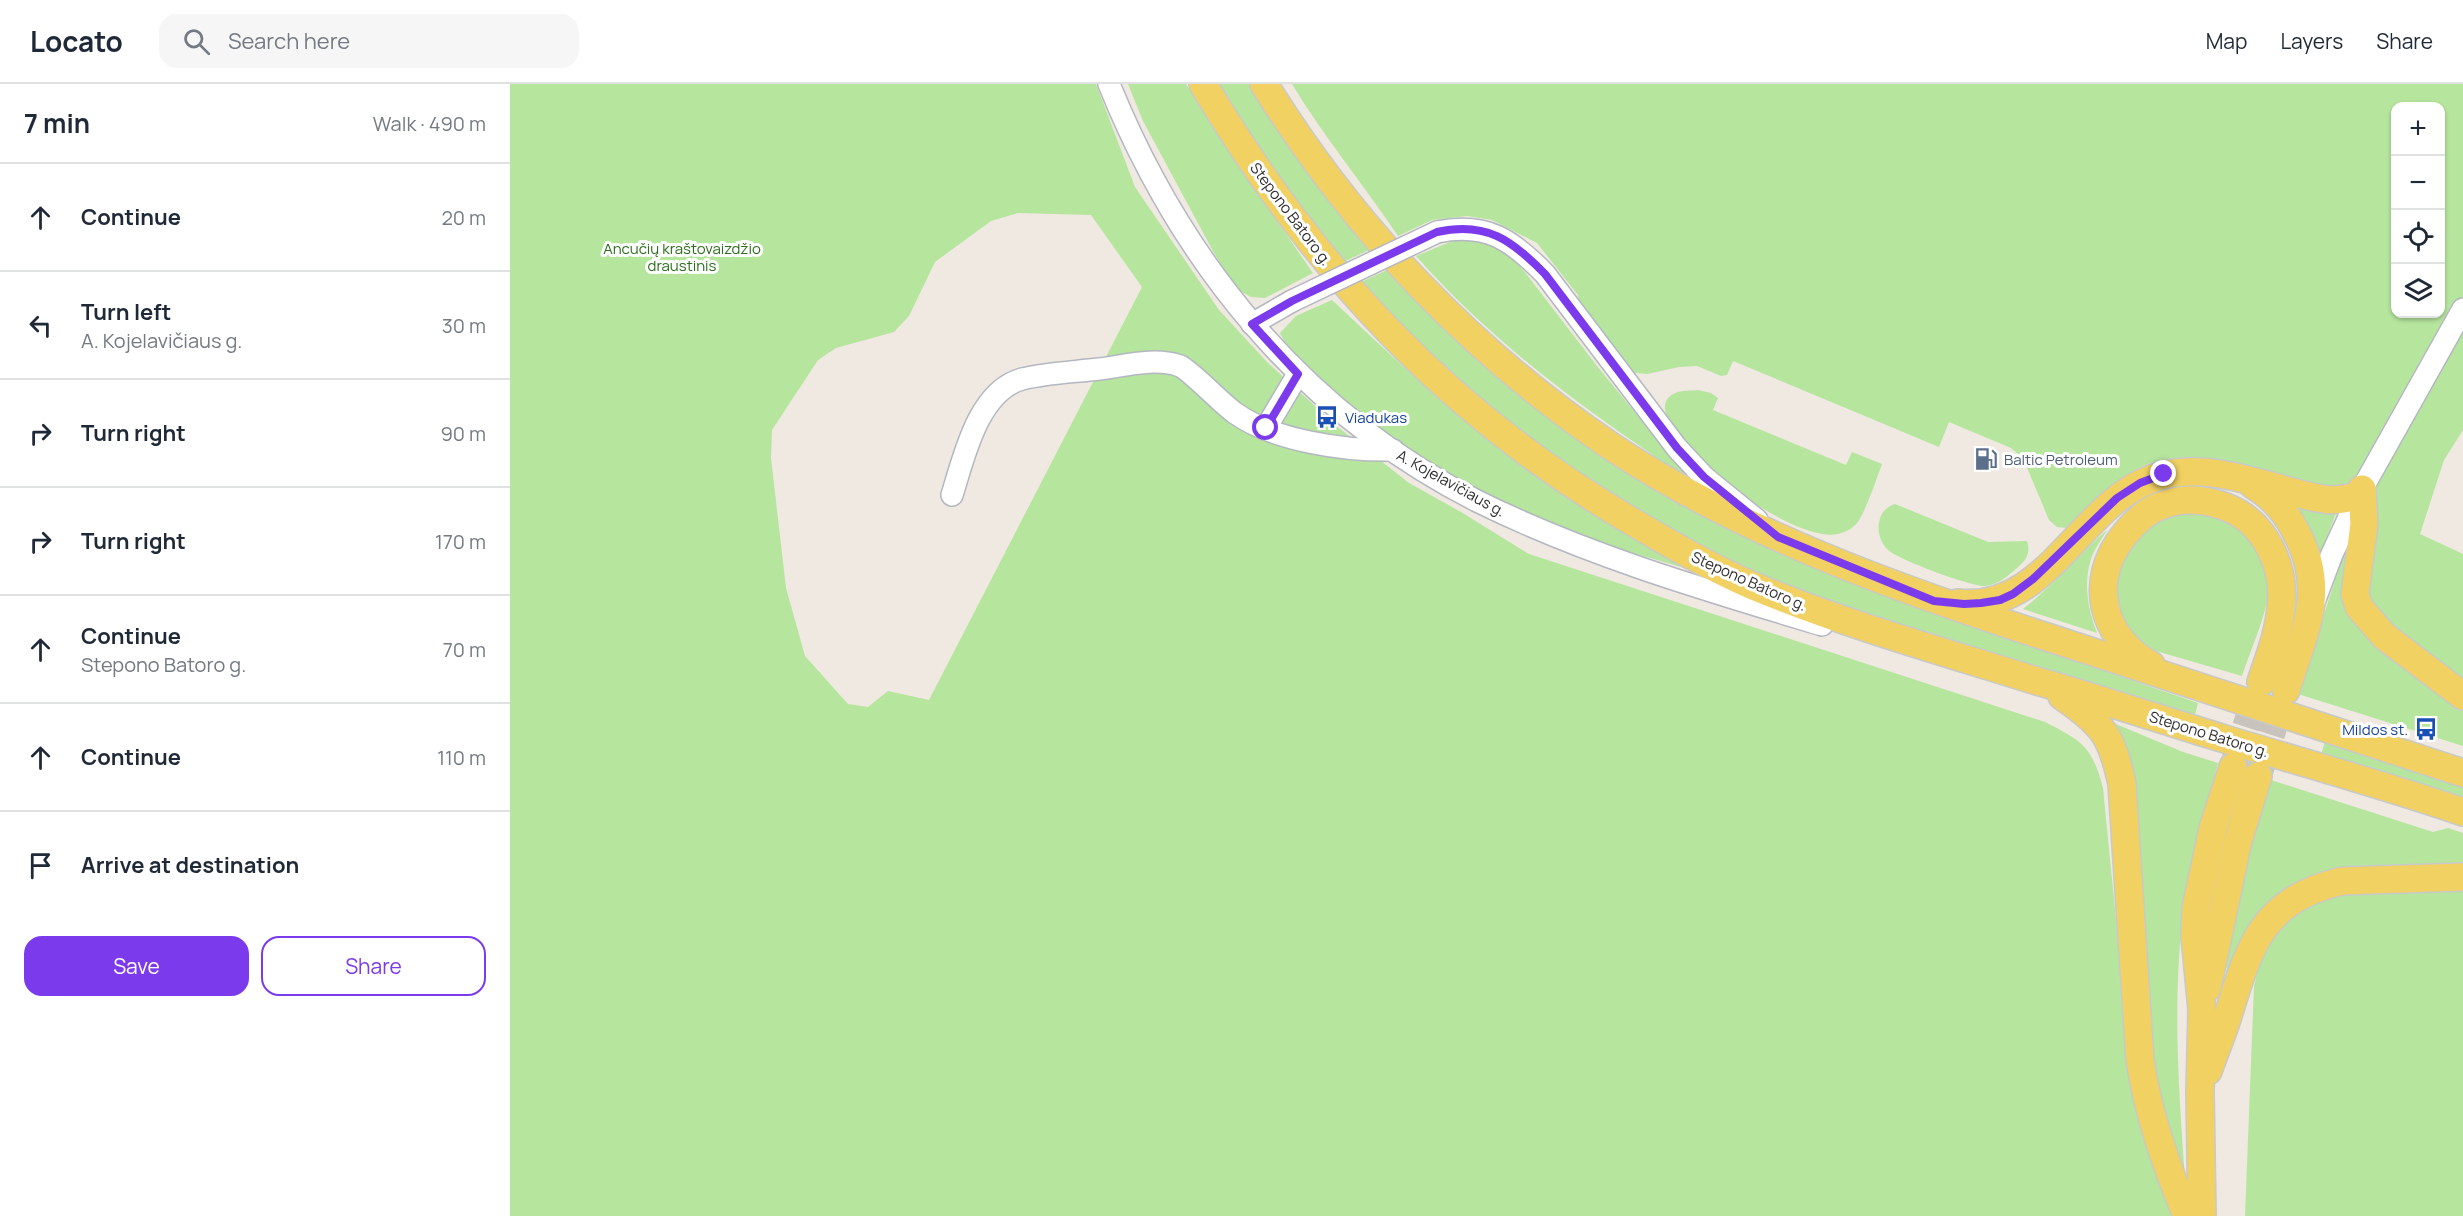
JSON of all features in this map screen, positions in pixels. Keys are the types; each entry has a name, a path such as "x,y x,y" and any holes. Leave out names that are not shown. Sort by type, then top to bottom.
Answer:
{"main road":[{"name":"Stepono Batoro g.","path":"1203,84 1270,191 1314,248 1373,316 1477,415 1609,509 1691,556 1749,584 1818,611 1922,647 2463,812"},
{"path":"1264,84 1287,121 1365,225 1407,273 1468,335 1516,377 1614,448 1669,482 1778,537 1934,601 2463,773"},
{"path":"1934,601 1981,603 2000,600 2013,594 2033,579 2117,498 2140,483 2164,474 2190,471 2241,478 2321,500 2342,500 2361,491 2364,524 2355,594 2359,606 2384,636 2463,696"},
{"path":"2178,680 2141,660 2122,642 2108,617 2102,596 2105,572 2116,546 2135,522 2159,506 2186,499 2213,502 2240,513 2263,535 2275,557 2280,579 2282,606 2275,639 2273,686 2310,614 2312,567 2298,536 2281,508 2264,492 2241,478"},
{"path":"2038,681 2088,714 2104,731 2117,761 2122,784 2140,1060 2145,1092 2170,1176 2187,1216"},
{"path":"2202,1216 2200,1092 2202,1010 2195,937 2196,908 2213,828 2233,767"},
{"path":"2202,1010 2238,841 2258,776"},
{"path":"2200,1092 2226,1024 2250,949 2273,916 2287,904 2324,885 2342,881 2463,877"}],"street":[{"name":"A. Kojelavičiaus g.","path":"1109,84 1148,170 1176,220 1227,293 1298,374 1344,414 1393,450 1476,501 1535,528 1719,594 1825,626 1922,647"},
{"path":"1252,324 1292,301 1437,232 1454,228 1469,229 1503,238 1522,250 1545,274 1677,448 1704,477 1778,537"},
{"path":"2310,614 2332,554 2361,491 2463,309"},
{"path":"952,495 980,416 1000,390 1022,379 1152,362 1181,366 1237,415 1266,428 1298,439 1368,451 1393,450"},
{"path":"1266,428 1298,374"}],"green space":[{"name":"Ancučių kraštovaizdžio draustinis","path":"510,84 1096,84 1135,187 1219,310 1267,362 1339,428 1409,483 1529,554 2045,722 2068,734 2084,746 2095,763 2103,788 2128,1041 2171,1216 510,1216","holes":["1018,213 1091,215 1142,287 929,700 888,691 868,707 848,704 805,656 786,588 771,458 772,430 818,360 836,348 894,332 909,316 935,262 991,221"]},
{"path":"1128,84 1186,84 1232,156 1313,273 1265,298 1251,297 1235,288 1143,121"},
{"path":"1217,84 1252,84 1340,214 1369,250 1341,263 1276,178"},
{"path":"1292,84 2463,84 2463,430 2444,460 2420,534 2463,554 2463,684 2371,609 2336,491 2213,460 2179,458 2163,460 2146,465 2121,479 2068,528 2057,527 2049,520 2023,458 2011,448 1949,422 1939,447 1733,361 1727,375 1721,376 1697,366 1679,367 1647,374 1628,372 1579,303 1578,295 1537,243 1492,220 1467,216 1432,220 1398,236"},
{"path":"1475,239 1508,253 1691,481 1654,461 1653,455 1528,363 1470,312 1416,256 1455,240"},
{"path":"1387,270 1451,335 1502,381 1578,438 1993,633 2198,703 2195,715 1970,649 1851,610 1752,574 1667,531 1592,486 1459,386 1357,284"},
{"path":"1332,300 1449,407 1498,448 1586,509 1695,571 1586,538 1523,513 1434,466 1379,428 1312,374 1293,354 1280,333 1296,316"},
{"path":"1698,390 1711,393 1718,398 1713,410 1846,465 1852,452 1882,464 1857,523 1841,533 1818,533 1788,522 1754,503 1721,479 1692,453 1672,428 1665,407 1675,393"},
{"path":"2292,502 2338,508 2320,555 2316,540"},
{"path":"1895,504 1988,542 2027,541 2027,556 2006,577 1985,586 1965,582 1919,565 1893,554 1881,540 1879,523 1882,513"},
{"path":"2181,512 2212,514 2233,523 2252,541 2264,563 2267,575 2267,601 2242,676 2156,651 2131,635 2121,616 2117,594 2117,572 2140,533 2159,520"},
{"path":"2354,522 2348,593 2463,703 2463,746 2298,694"},
{"path":"2107,530 2092,555 2087,578 2089,606 2097,633 2023,609 2045,590"},
{"path":"2106,720 2183,752 2218,763 2189,883 2179,958 2178,1059 2186,1194 2159,1117"},
{"path":"2325,741 2463,785 2463,799 2321,755"},
{"path":"2271,780 2433,832 2448,828 2463,833 2463,871 2309,884 2222,1002 2235,909"},
{"path":"2463,885 2463,1216 2245,1216 2254,986 2266,937 2322,894"}],"tunnel":[{"path":"2233,766 2260,683"},
{"path":"2259,774 2285,691"}],"place":[{"name":"Viadukas","path":"1327,417"},
{"name":"Baltic Petroleum","path":"1986,459"},
{"name":"Mildos st.","path":"2426,729"}],"route":[{"path":"1266,428 1298,374 1252,324 1292,301 1437,232 1454,228 1488,233 1503,238 1522,250 1545,274 1677,448 1704,477 1778,537 1934,601 1981,603 2000,600 2013,594 2061,554 2117,498 2140,483 2164,474"}]}
